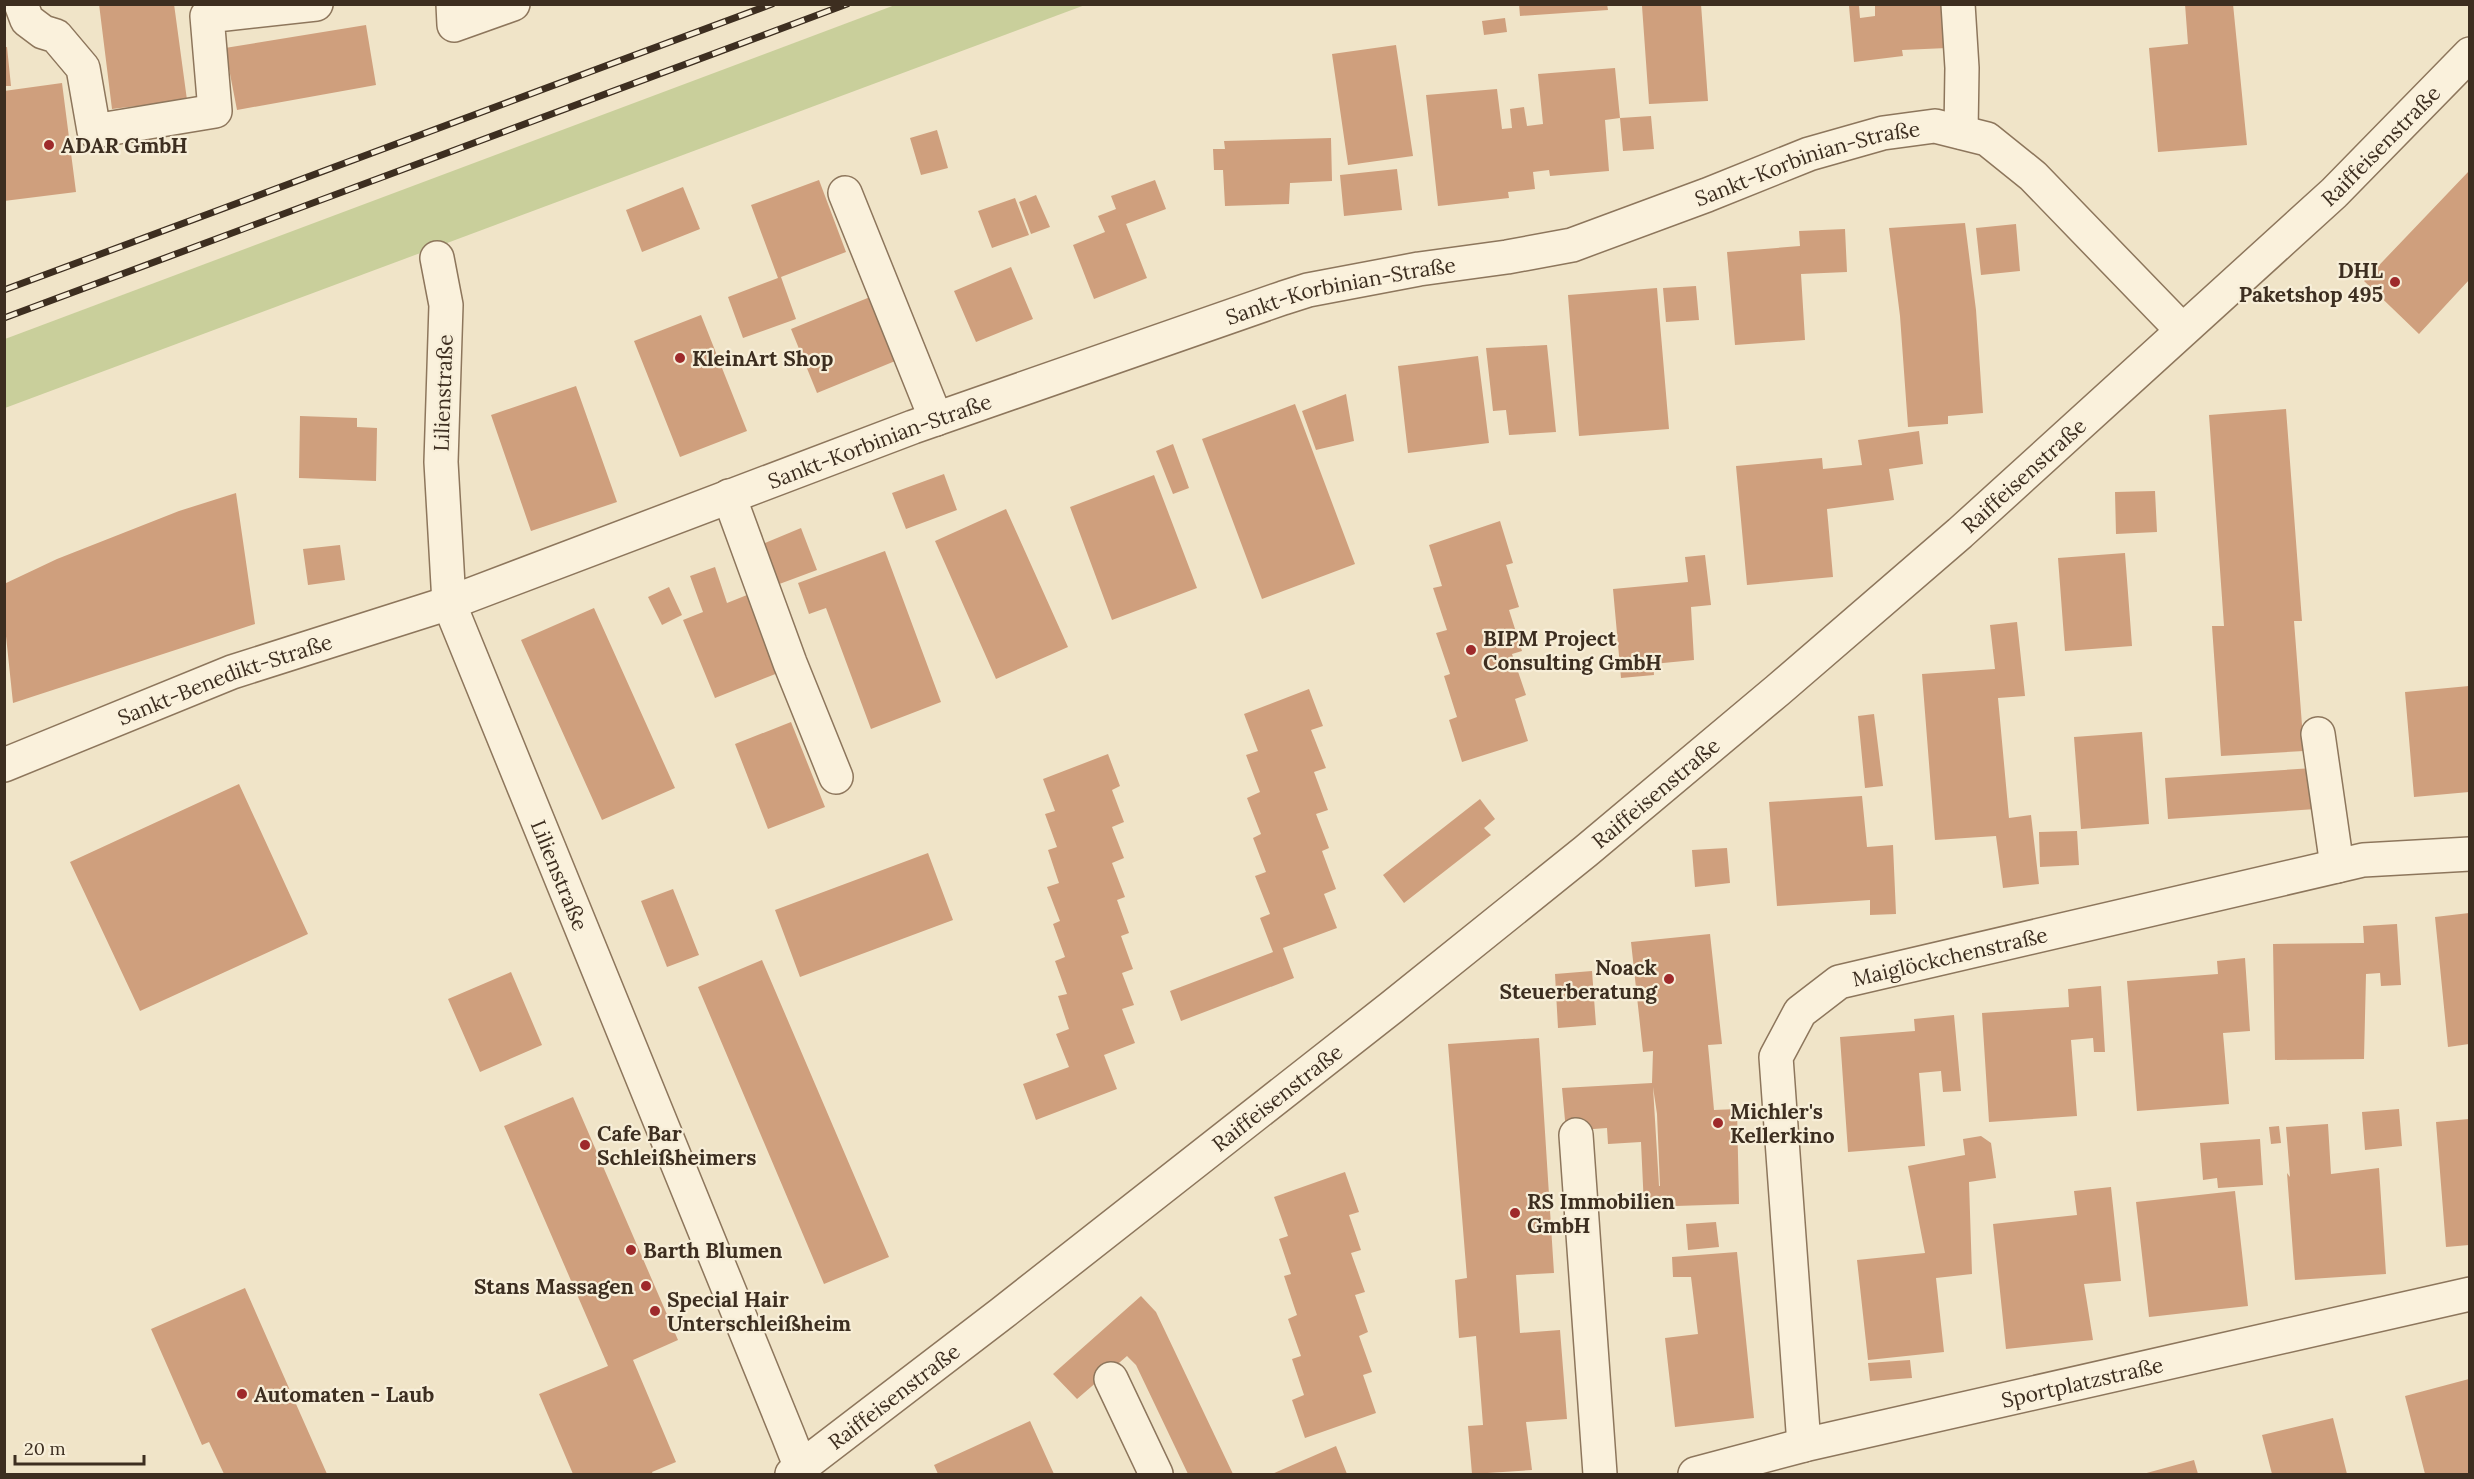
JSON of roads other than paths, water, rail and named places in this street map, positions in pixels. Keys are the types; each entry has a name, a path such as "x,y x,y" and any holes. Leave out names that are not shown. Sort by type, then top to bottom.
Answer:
{"street":[{"path":"21,4 27,20 43,32 56,36 83,68 94,131 215,111 207,16 316,4"},
{"path":"453,15 513,4"},
{"path":"1958,4 1962,68 1961,132"},
{"name":"Raiffeisenstraße","path":"801,1473 1586,851 1960,533 2334,193 2469,54"},
{"name":"Sankt-Korbinian-Straße","path":"449,603 936,418 1308,290 1419,268 1507,257 1572,245 1822,150 1883,133 1935,126 1987,139 2033,176 2182,330"},
{"path":"845,193 936,418"},
{"name":"Lilienstraße","path":"437,258 446,305 441,462 449,603 801,1473"},
{"path":"729,496 790,663 836,777"},
{"name":"Sankt-Benedikt-Straße","path":"4,765 232,672 449,603"},
{"path":"2318,734 2337,866"},
{"name":"Maiglöckchenstraße","path":"1804,1445 1776,1057 1800,1012 1839,982 2363,860 2469,854"},
{"path":"1576,1135 1600,1474"},
{"name":"Sportplatzstraße","path":"1695,1474 1804,1445 2469,1294"},
{"path":"1112,1379 1156,1474"}],"railway":[{"path":"4,290 772,4"},
{"path":"4,318 847,4"}],"place":[{"name":"ADAR GmbH","path":"49,145"},
{"name":"DHL Paketshop 495","path":"2395,282"},
{"name":"KleinArt Shop","path":"680,358"},
{"name":"BIPM Project Consulting GmbH","path":"1471,650"},
{"name":"Noack Steuerberatung","path":"1669,979"},
{"name":"Michler's Kellerkino","path":"1718,1123"},
{"name":"Cafe Bar Schleißheimers","path":"585,1145"},
{"name":"RS Immobilien GmbH","path":"1515,1213"},
{"name":"Barth Blumen","path":"631,1250"},
{"name":"Stans Massagen","path":"646,1286"},
{"name":"Special Hair Unterschleißheim","path":"655,1311"},
{"name":"Automaten - Laub","path":"242,1394"}]}
